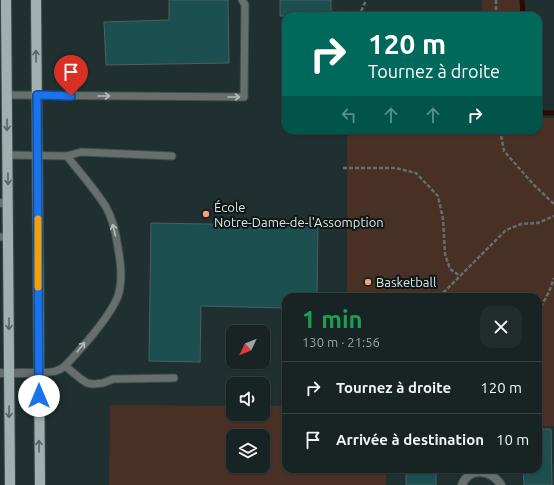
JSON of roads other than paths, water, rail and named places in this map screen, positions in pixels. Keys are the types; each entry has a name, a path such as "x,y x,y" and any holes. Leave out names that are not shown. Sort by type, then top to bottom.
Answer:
{"main road":[{"path":"6,0 3,68 7,95 8,155 4,203 4,373 10,485"},
{"path":"36,0 40,485"}],"street":[{"path":"4,373 39,373"},
{"path":"462,485 468,476 475,473"},
{"path":"486,473 496,478 501,485"}],"lane":[{"path":"7,95 244,97 245,4 242,0"},
{"path":"8,155 67,156 81,152 172,156"},
{"path":"39,373 59,371 65,366 100,324 114,304 118,295 121,275 118,246 111,217 99,197 67,156"},
{"path":"65,366 86,383 94,384 103,384 113,379 174,378"}],"waterway":[{"path":"522,0 523,12"},
{"path":"542,113 554,113"}],"place":[{"name":"École Notre-Dame-de-l'Assomption","path":"206,214"},
{"name":"Basketball","path":"368,282"}]}
